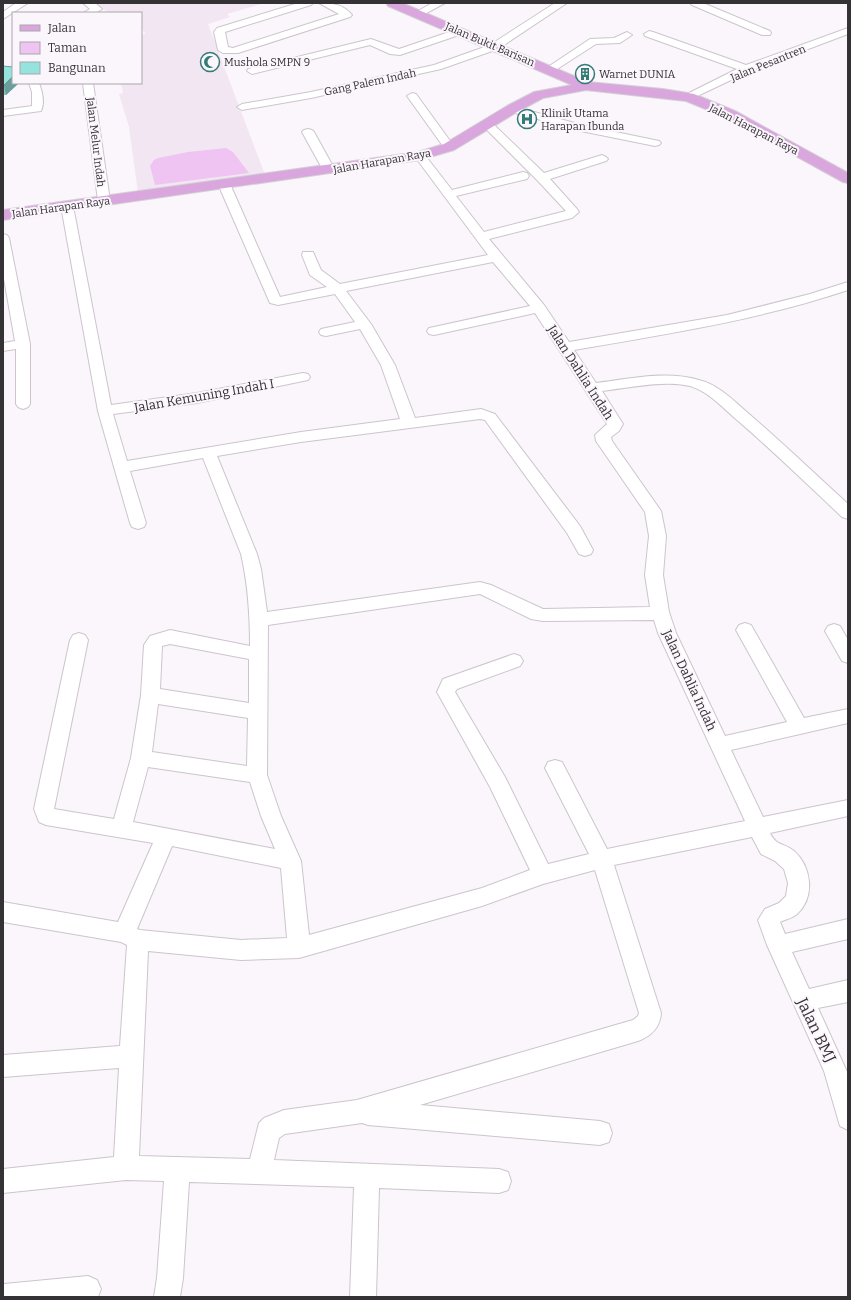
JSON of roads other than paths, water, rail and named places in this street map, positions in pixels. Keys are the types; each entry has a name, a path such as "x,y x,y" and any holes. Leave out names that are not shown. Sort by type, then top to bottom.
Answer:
{"main road":[{"name":"Jalan Bukit Barisan","path":"392,3 458,32 550,69 586,86"},
{"name":"Jalan Harapan Raya","path":"3,215 420,156 449,147 512,109 539,95 586,86 663,93 689,97 730,114 848,179"}],"street":[{"path":"14,12 23,3"},
{"path":"88,3 97,9 90,12"},
{"path":"308,3 221,30 219,32 223,50 234,51 346,16 337,8 324,3"},
{"path":"337,8 351,3"},
{"path":"418,14 440,3"},
{"name":"Gang Palem Indah","path":"242,107 311,95 431,69 494,46 562,3"},
{"path":"695,3 766,33"},
{"name":"Jalan Pesantren","path":"689,97 746,69 848,31"},
{"path":"252,71 371,42 394,52 400,52 458,32"},
{"path":"650,34 746,69"},
{"path":"550,69 594,41 616,41 627,36"},
{"path":"3,113 37,110 37,92 34,84"},
{"name":"Jalan Melur Indah","path":"88,84 104,200"},
{"path":"412,96 449,147"},
{"path":"512,109 581,128 655,143"},
{"path":"481,237 573,212 542,178 488,124"},
{"path":"308,132 329,170"},
{"name":"Jalan Dahlia Indah","path":"420,156 496,257 539,308 615,424 614,428 603,435 604,441 653,511 657,523 658,532 654,578 661,613 667,633 768,848 788,859 799,882 797,901 788,909 769,918 778,945"},
{"path":"542,178 602,159"},
{"path":"449,194 523,176"},
{"path":"224,184 275,300 283,301 496,257"},
{"path":"67,206 105,411 138,524"},
{"path":"3,238 23,344 23,404"},
{"path":"308,255 315,272 338,289 364,324 388,365 409,423"},
{"path":"565,347 727,319 815,297 848,286"},
{"path":"434,331 539,308"},
{"path":"326,332 364,324"},
{"path":"3,347 23,344"},
{"name":"Jalan Kemuning Indah I","path":"105,411 190,399 303,378"},
{"path":"591,388 673,381 695,383 704,387 715,394 762,433 848,513"},
{"path":"122,467 301,437 481,414 490,417 574,530 585,550"},
{"path":"208,452 249,554 253,569 259,620 257,775 271,816 291,861 298,948"},
{"path":"259,620 480,588 537,614 543,615 661,613"},
{"path":"744,630 799,727"},
{"path":"834,630 848,656"},
{"path":"122,828 141,758 150,695 153,645 156,641 170,637 258,654"},
{"path":"79,640 44,813 48,817 122,828 291,861"},
{"path":"514,662 450,684 446,692 498,784 542,876"},
{"path":"150,695 258,712"},
{"path":"720,745 848,716"},
{"path":"141,758 257,775"},
{"path":"259,1173 268,1132 273,1127 284,1122 357,1112 645,1027 650,1019 650,1013 602,859 555,768"},
{"path":"3,912 131,937 241,950 298,948 482,897 542,876 602,859 848,808"},
{"path":"126,1168 130,1056 131,937 166,836"},
{"path":"778,945 848,929"},
{"name":"Jalan BMJ","path":"778,945 835,1069 848,1118"},
{"path":"803,1001 848,991"},
{"path":"3,1066 130,1056"},
{"path":"357,1112 600,1133"},
{"path":"3,1181 126,1168 367,1175 499,1181"},
{"path":"168,1297 178,1169"},
{"path":"363,1297 367,1175"},
{"path":"4,1297 88,1289"}],"place":[{"name":"Mushola SMPN 9","path":"210,62"},
{"name":"Warnet DUNIA","path":"585,74"},
{"name":"Klinik Utama Harapan Ibunda","path":"527,119"}]}
